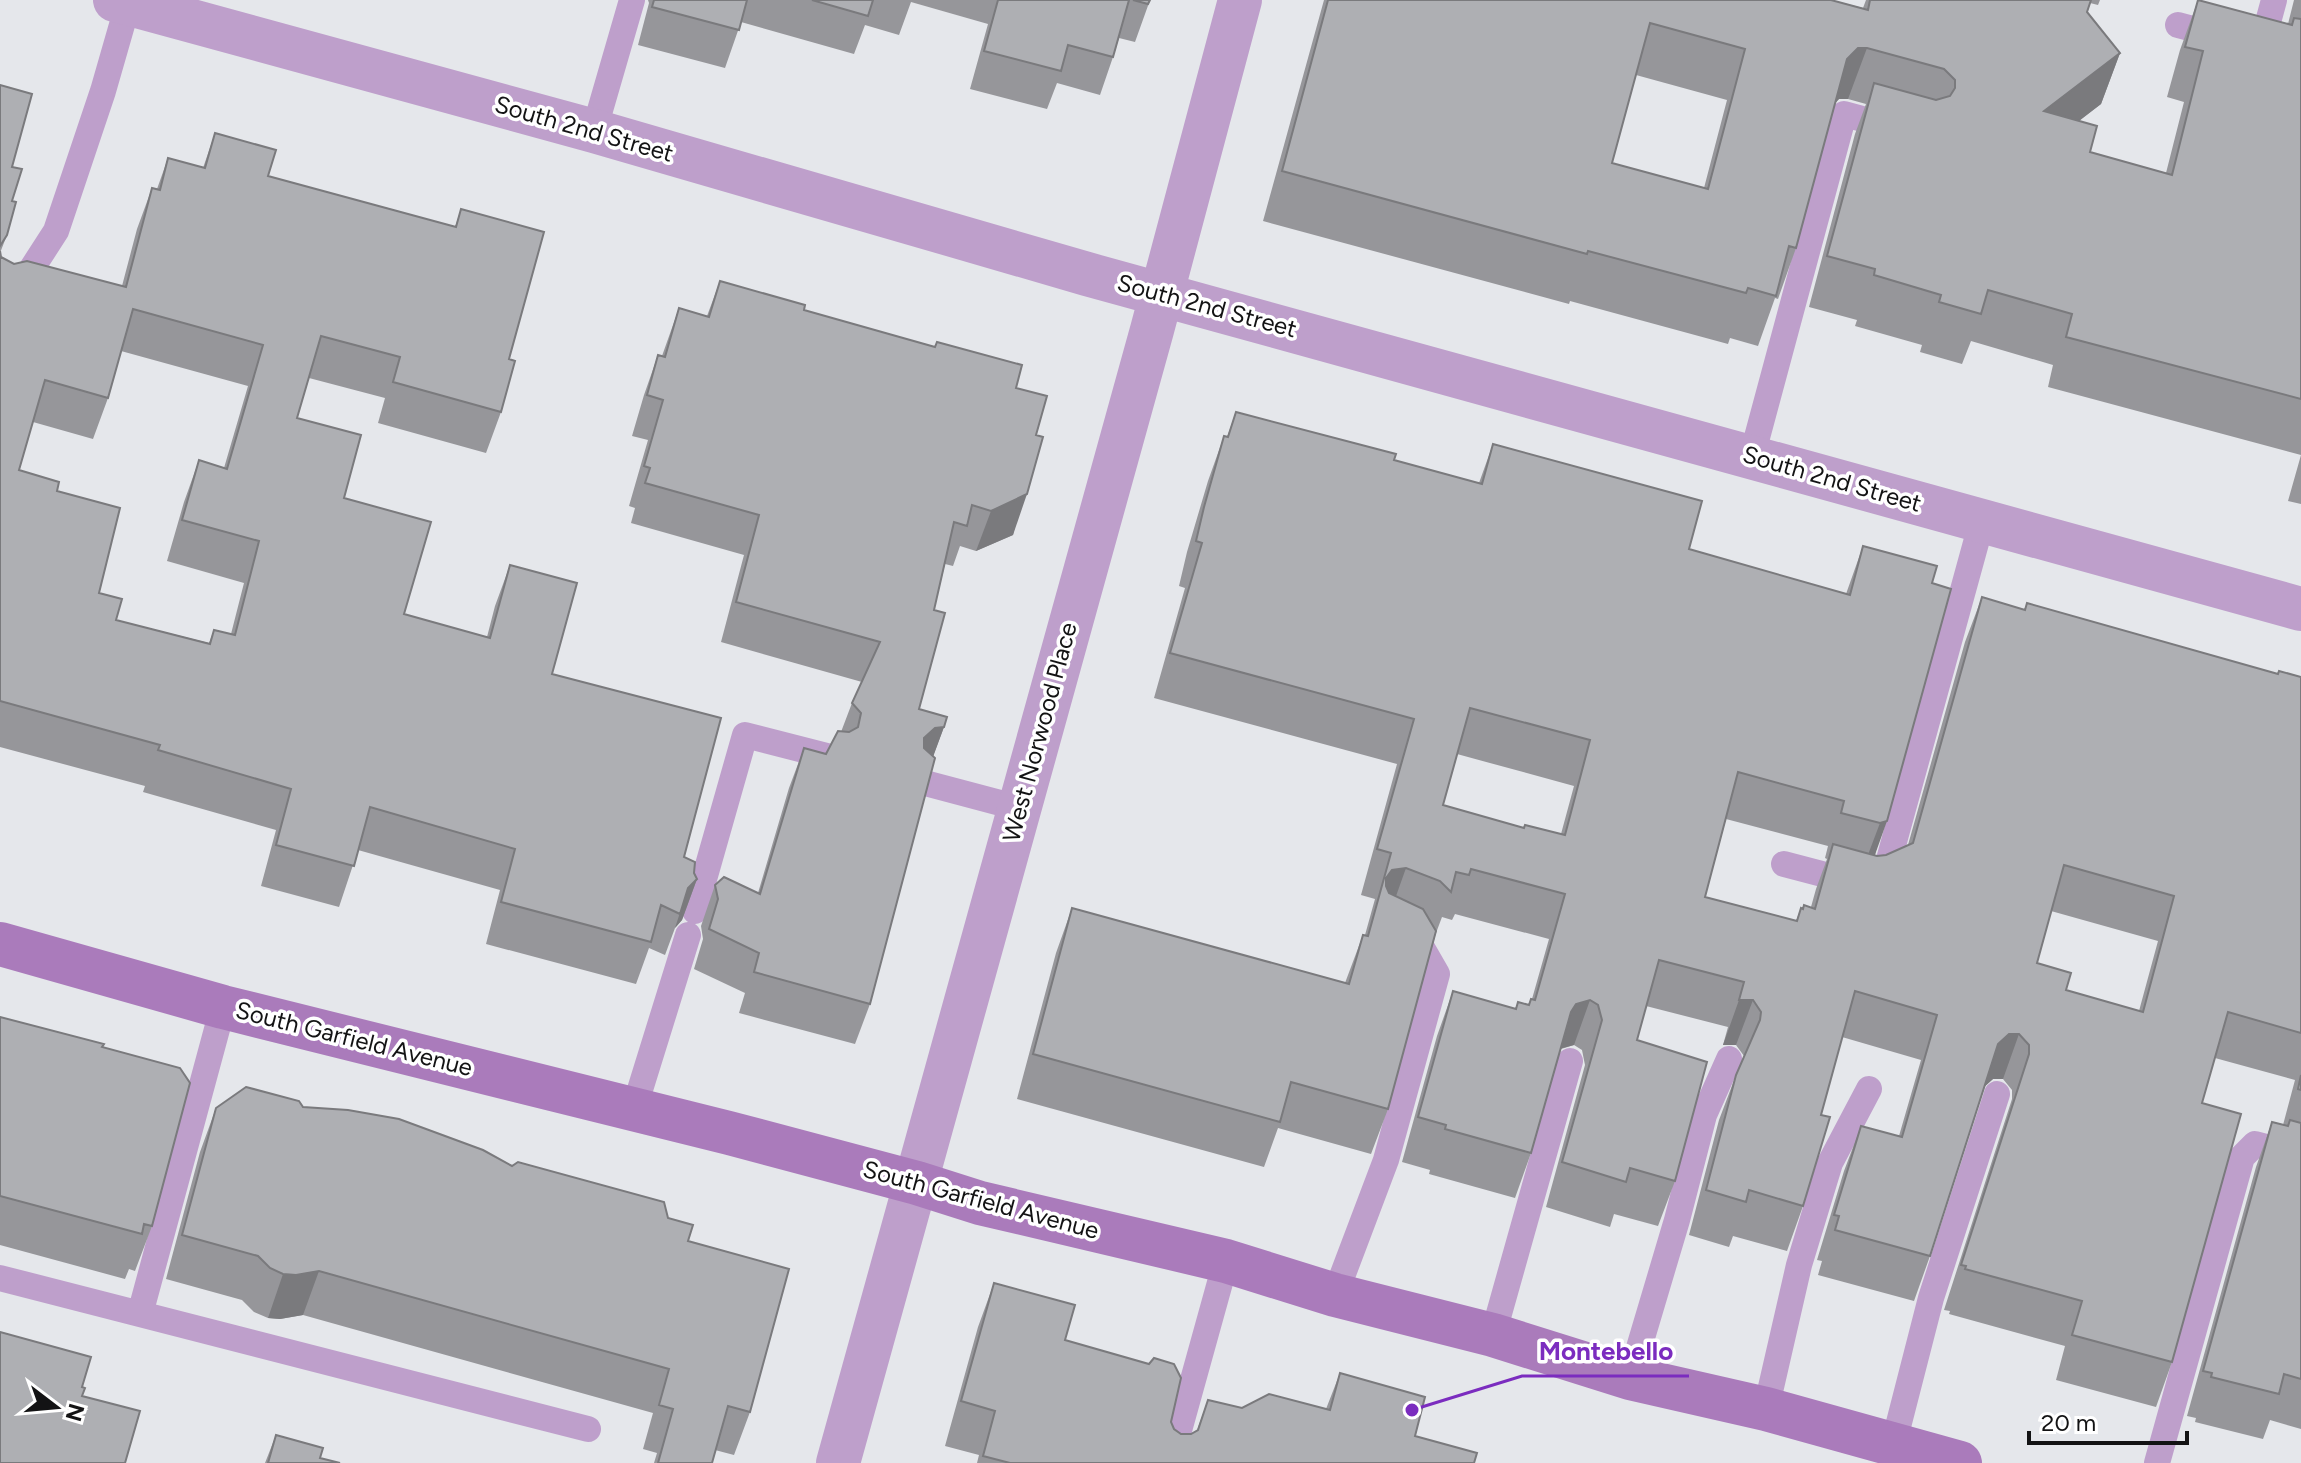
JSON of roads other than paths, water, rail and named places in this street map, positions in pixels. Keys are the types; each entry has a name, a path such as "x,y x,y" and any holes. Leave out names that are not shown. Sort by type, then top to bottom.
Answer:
{"main road":[{"name":"South Garfield Avenue","path":"0,944 223,1007 634,1109 917,1183 980,1203 1226,1261 1335,1295 1493,1335 1630,1378 1766,1409 1960,1463"}],"street":[{"name":"West Norwood Place","path":"838,1463 1240,0"},
{"name":"South 2nd Street","path":"121,2 594,131 1161,293 2301,609"}],"lane":[{"path":"594,131 632,0"},
{"path":"2261,48 2274,0"},
{"path":"0,290 27,276 56,231 103,91 121,2"},
{"path":"2178,25 2301,59"},
{"path":"1752,456 1844,114 1921,135"},
{"path":"1784,864 1864,885 1884,878 1982,521"},
{"path":"634,1109 745,735 831,757"},
{"path":"925,783 1019,808"},
{"path":"1335,1295 1386,1160 1437,974 1418,941 1385,928"},
{"path":"140,1314 223,1007"},
{"path":"1630,1378 1677,1220 1704,1115 1729,1059"},
{"path":"1493,1335 1570,1061"},
{"path":"1766,1409 1799,1265 1830,1163 1869,1089"},
{"path":"1893,1446 1931,1298 1997,1094"},
{"path":"2157,1463 2242,1157 2255,1144 2301,1156"},
{"path":"1170,1463 1226,1261"},
{"path":"0,1278 588,1429"}],"place":[{"name":"Montebello","path":"1412,1410"}]}
